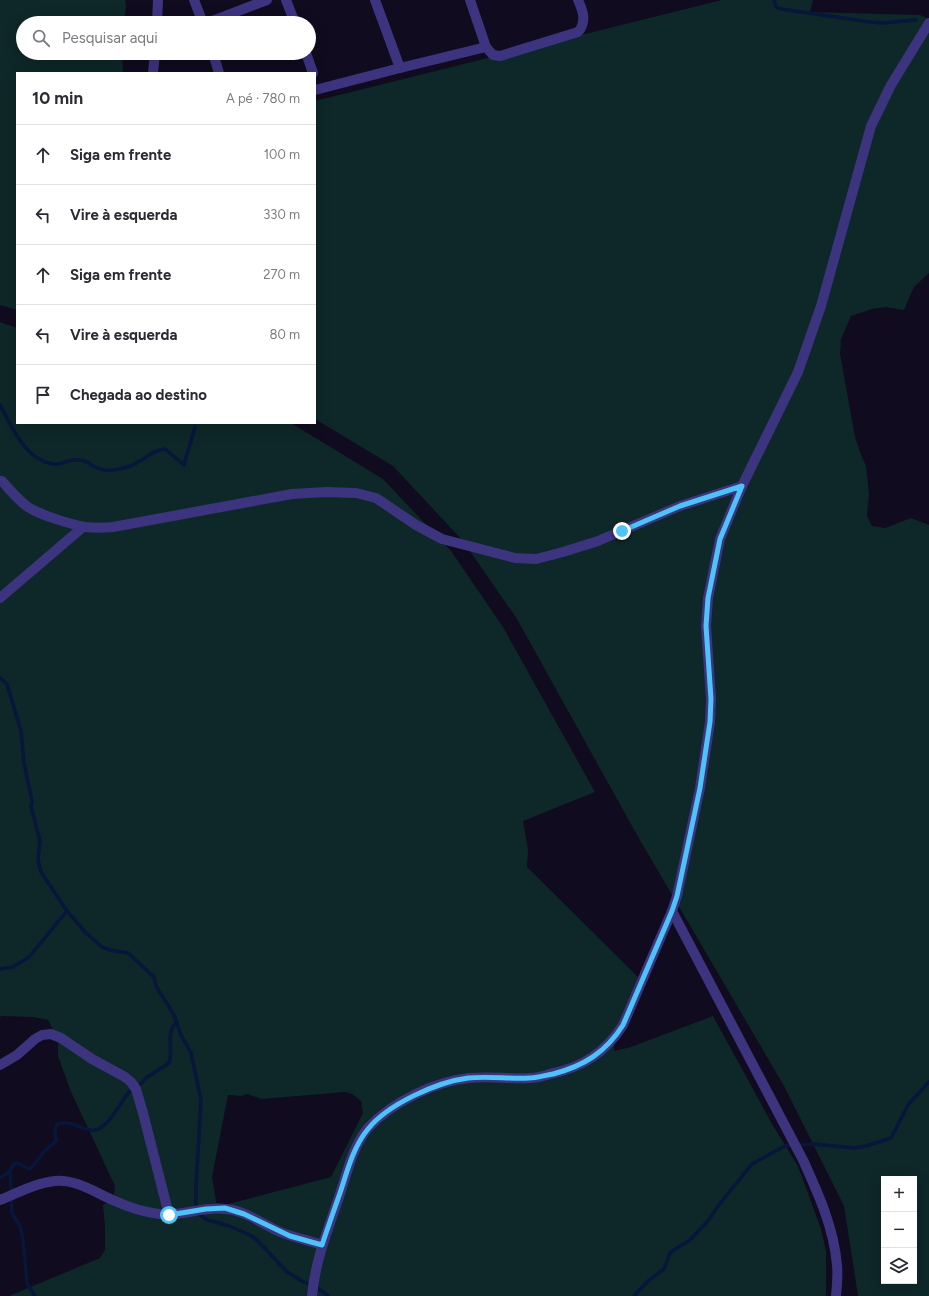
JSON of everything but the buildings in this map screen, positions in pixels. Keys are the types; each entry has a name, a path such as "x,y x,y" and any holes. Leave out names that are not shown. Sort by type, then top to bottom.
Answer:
{"street":[{"path":"157,16 158,0"},
{"path":"194,0 200,16"},
{"path":"225,16 267,0"},
{"path":"286,0 292,16"},
{"path":"375,0 400,68"},
{"path":"470,0 486,47 493,54 500,56 578,32 582,28 584,20 583,12 578,0"},
{"path":"312,1296 322,1245 350,1162 358,1144 368,1129 385,1113 430,1088 449,1082 469,1078 532,1078 563,1071 594,1057 615,1038 623,1025 677,896 700,788 710,722 711,699 706,626 708,598 720,539 742,486 798,372 821,306 871,126 891,85 929,23"},
{"path":"317,90 486,47"},
{"path":"153,72 154,60"},
{"path":"215,60 219,72"},
{"path":"308,60 313,72"},
{"path":"1,480 21,502 30,508 84,527 113,527 292,494 326,492 356,494 376,498 416,525 442,540 515,558 536,559 598,541 680,506 742,486"},
{"path":"0,598 84,527"},
{"path":"672,911 803,1160 814,1184 828,1224 834,1247 837,1266 836,1296"},
{"path":"0,1065 17,1055 35,1039 42,1035 51,1034 61,1038 92,1059 131,1082 136,1089 143,1113 169,1215"},
{"path":"0,1200 47,1183 65,1181 74,1183 117,1202 147,1212 169,1215 206,1209 225,1208 244,1214 290,1236 322,1245"}],"green space":[{"path":"0,0 125,0 125,16 16,16 16,60 122,60 123,72 16,72 16,310 0,305"},
{"path":"722,0 813,0 810,12 920,15 929,19 929,273 914,287 904,310 886,307 872,309 851,316 841,339 840,354 855,437 866,466 869,494 867,516 872,526 885,528 911,518 929,525 929,1296 858,1296 844,1206 784,1086 637,835 517,619 463,541 393,466 316,420 316,101"},
{"path":"0,322 16,328 16,424 293,424 383,479 451,551 503,627 595,792 523,821 528,850 527,867 638,977 614,1043 614,1051 631,1047 713,1016 772,1124 798,1166 821,1229 826,1251 826,1296 9,1296 100,1258 105,1250 103,1205 113,1200 115,1186 71,1092 58,1056 58,1039 48,1020 33,1017 0,1017","holes":["345,1092 352,1094 361,1101 363,1113 331,1177 217,1207 212,1177 228,1095 241,1096 247,1094 262,1099"]}],"waterway":[{"path":"774,0 776,7 781,9 870,22 883,23 916,20"},
{"path":"0,405 20,441 34,456 53,464 80,460 103,470 115,470 127,467 155,452 165,449 184,465 195,427"},
{"path":"0,678 7,684 21,731 24,763 32,801 31,806 40,841 38,860 41,872 67,911 86,933 102,947 128,953 154,977 156,986 174,1015 181,1035 191,1053 201,1100 196,1187 196,1205 199,1214 205,1219 229,1226 250,1235 258,1241 286,1271 319,1289 328,1296"},
{"path":"0,969 13,967 29,957 67,911"},
{"path":"0,1178 8,1173 14,1164 17,1163 30,1169 44,1152 56,1141 55,1129 57,1124 69,1123 88,1130 96,1130 106,1124 126,1095 133,1088 140,1085 146,1078 169,1063 171,1053 170,1037 176,1023"},
{"path":"634,1296 648,1281 664,1269 670,1253 690,1240 708,1221 718,1206 752,1164 785,1146 814,1144 854,1148 866,1146 891,1138 908,1105 929,1082"},
{"path":"10,1171 12,1213 20,1226 23,1239 27,1283 35,1296"}],"route":[{"path":"169,1215 183,1214 206,1209 225,1208 244,1214 290,1236 322,1245 350,1162 358,1144 368,1129 385,1113 430,1088 449,1082 469,1078 532,1078 563,1071 594,1057 615,1038 623,1025 636,996 677,896 700,788 710,722 711,699 706,626 708,598 720,539 742,486 680,506 622,531"}]}
